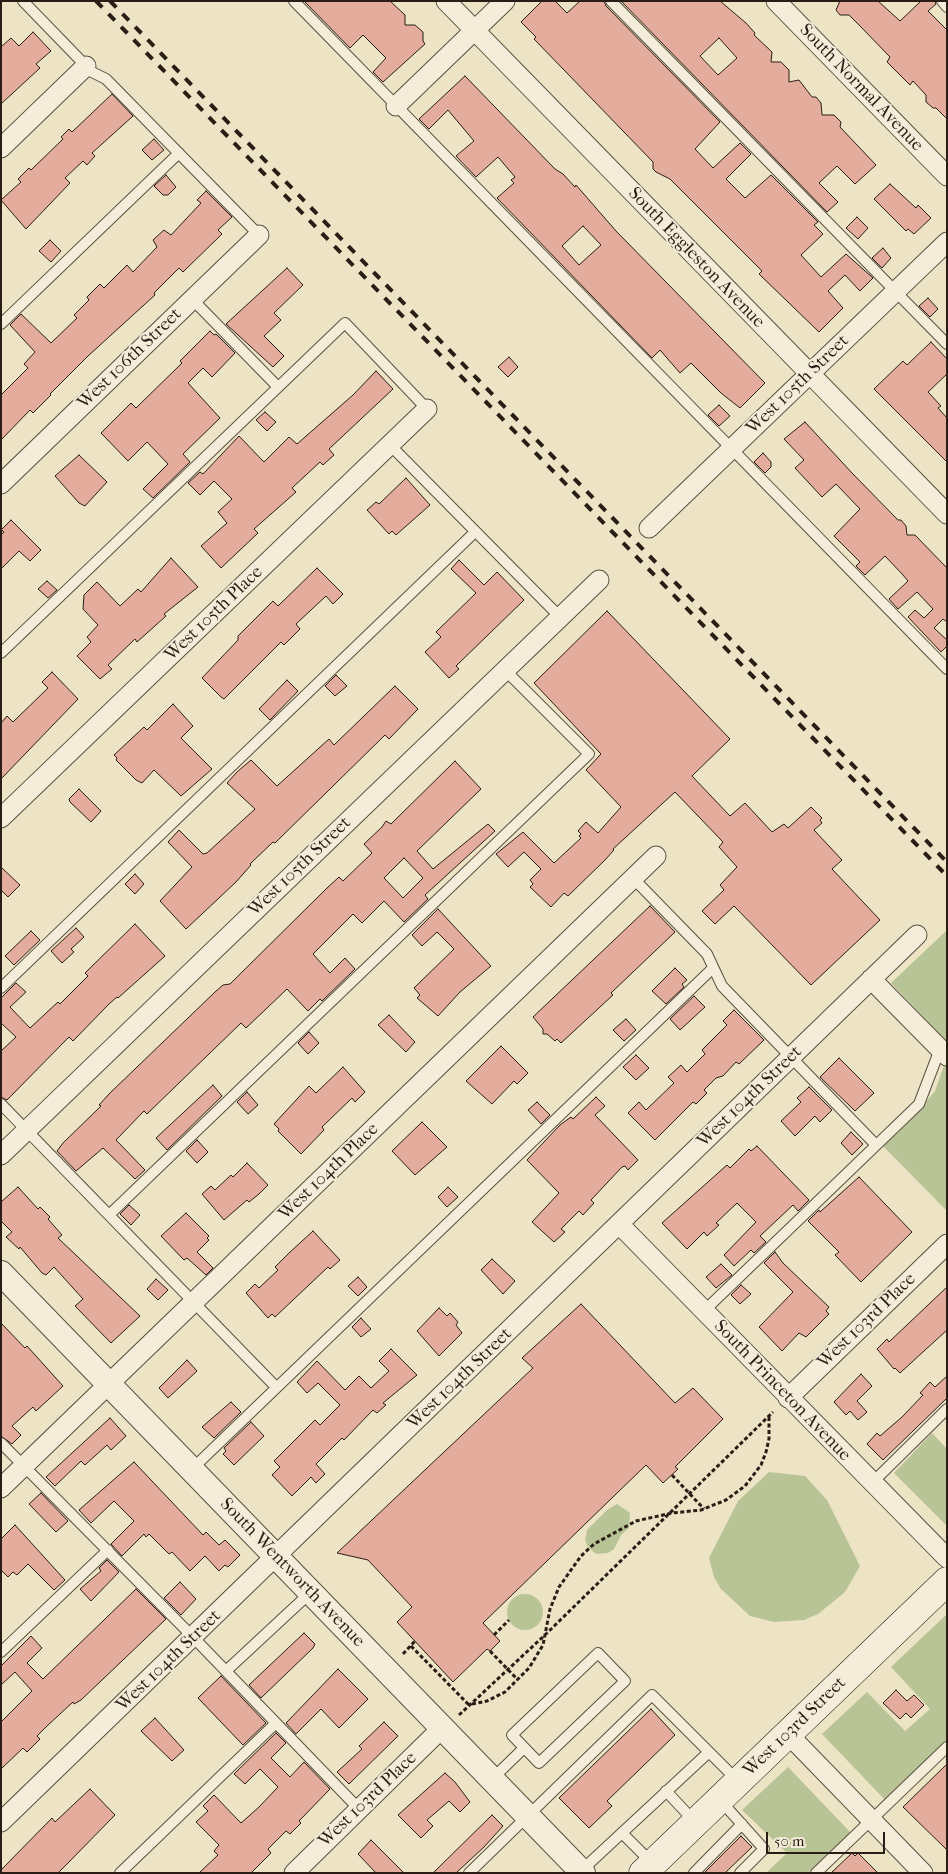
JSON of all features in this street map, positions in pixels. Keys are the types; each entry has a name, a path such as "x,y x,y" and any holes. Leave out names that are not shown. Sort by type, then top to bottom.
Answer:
{"main road":[{"name":"West 103rd Street","path":"648,1868 947,1581"}],"street":[{"name":"South Eggleston Avenue","path":"446,1 947,514"},
{"path":"396,106 505,1"},
{"name":"South Normal Avenue","path":"776,1 947,176"},
{"path":"1,148 85,67"},
{"name":"West 106th Street","path":"1,484 259,235"},
{"name":"West 105th Street","path":"649,528 947,242"},
{"name":"West 105th Place","path":"1,818 427,409"},
{"name":"West 105th Street","path":"1,1155 599,580"},
{"name":"West 104th Place","path":"1,1488 656,856"},
{"name":"West 104th Street","path":"1,1822 917,935"},
{"path":"872,979 943,1053"},
{"name":"South Princeton Avenue","path":"619,1224 947,1558"},
{"name":"West 103rd Place","path":"788,1398 947,1244"},
{"name":"South Wentworth Avenue","path":"1,1273 310,1592 450,1721 492,1779 582,1872"},
{"name":"West 103rd Place","path":"294,1873 450,1721"},
{"path":"788,1734 924,1873"}],"lane":[{"path":"23,1 85,67 106,79 259,235"},
{"path":"294,1 947,669"},
{"path":"611,1 947,344"},
{"path":"942,1 947,7"},
{"path":"1,324 179,153"},
{"path":"192,299 278,388"},
{"path":"1,653 345,323 427,409"},
{"path":"390,445 560,617"},
{"path":"1,988 475,532"},
{"path":"109,1215 589,754 505,670"},
{"path":"633,878 707,954 722,986 876,1144"},
{"path":"192,1469 713,968"},
{"path":"704,1311 918,1104 943,1053"},
{"path":"1,1104 276,1387"},
{"path":"872,1483 947,1409"},
{"path":"1,1443 108,1550 359,1809"},
{"path":"1,1652 108,1550"},
{"path":"226,1671 310,1592"},
{"path":"598,1653 625,1681 539,1763 524,1748 512,1735 598,1653"},
{"path":"469,1873 652,1695 709,1752 729,1790 742,1824 764,1849 740,1873"},
{"path":"120,1873 276,1723"},
{"path":"816,1873 947,1747"},
{"path":"492,1779 524,1748"},
{"path":"582,1872 622,1832 709,1752"},
{"path":"666,1792 695,1822"},
{"path":"694,1873 742,1824"},
{"path":"622,1832 648,1868"}],"path":[{"path":"450,1721 471,1705 546,1634 774,1412"},
{"path":"471,1705 487,1701 505,1692 518,1680 537,1656 546,1634 550,1609 559,1587 575,1563 594,1544 636,1521 672,1513 704,1509 736,1493 754,1476 766,1452 769,1439 769,1417"},
{"path":"672,1475 704,1509"},
{"path":"494,1635 509,1620"},
{"path":"403,1654 415,1642"},
{"path":"411,1646 471,1705"},
{"path":"490,1651 518,1680"}],"green space":[{"path":"947,930 947,1041 891,983"},
{"path":"947,1057 947,1211 883,1146 912,1119 935,1091"},
{"path":"932,1433 947,1449 947,1526 894,1473"},
{"path":"769,1472 805,1476 827,1500 860,1566 845,1592 818,1614 804,1620 774,1622 750,1616 721,1589 714,1577 709,1558 738,1501"},
{"path":"617,1504 630,1513 629,1528 621,1535 614,1549 608,1553 596,1554 588,1547 585,1540 587,1530 607,1510"},
{"path":"525,1594 532,1595 538,1599 542,1605 542,1619 538,1625 532,1629 525,1630 518,1629 512,1625 508,1619 507,1612 508,1605 512,1599 518,1595"},
{"path":"947,1614 947,1742 886,1801 822,1734 867,1692 905,1731 930,1709 891,1667"},
{"path":"788,1767 851,1833 808,1873 766,1873 787,1853 742,1810"}],"building":[{"path":"304,1 390,1 405,15 405,25 415,25 423,32 425,44 383,82 373,72 386,58 363,35 350,48"},
{"path":"542,1 555,1 567,13 580,1 604,1 606,6 720,122 695,149 713,168 740,143 751,154 726,179 745,198 771,175 818,222 814,225 823,234 801,255 821,277 846,254 873,278 860,291 845,275 828,291 843,308 819,332 759,274 762,271 670,179 653,169 653,162 534,39 536,37 521,22"},
{"path":"621,1 720,1 746,23 755,33 754,35 772,52 771,62 781,62 789,70 789,82 799,80 812,97 816,97 821,103 822,115 834,115 841,122 840,127 876,165 855,184 837,166 819,183 838,202 827,212","holes":["719,38 737,58 718,75 700,56"]},
{"path":"840,1 878,1 900,21 921,1 935,1 936,4 928,11 947,30 947,119 936,108 933,108 926,102 926,95 913,81 910,85 887,62 890,57 849,15 840,15 836,10"},
{"path":"33,32 51,51 36,64 40,68 1,104 1,47 11,38 19,46"},
{"path":"465,76 555,169 563,174 575,187 576,185 616,231 765,383 740,408 721,393 691,363 680,373 660,350 652,358 497,198 514,183 511,180 515,177 498,157 476,177 456,156 474,141 448,110 429,129 419,119","holes":["583,226 601,245 579,265 562,246"]},
{"path":"112,94 133,116 92,153 95,156 87,165 83,161 65,178 70,183 26,229 1,200 21,182 18,179 29,168 31,170 63,139 61,137 69,129 72,132"},
{"path":"154,139 164,150 152,160 142,150"},
{"path":"166,175 176,187 168,195 163,195 154,186"},
{"path":"890,184 916,208 918,205 931,218 914,234 908,229 906,231 874,199"},
{"path":"206,191 232,217 218,230 222,234 183,272 179,268 154,293 155,295 88,356 33,413 30,410 1,440 1,395 28,368 24,364 35,352 10,325 21,314 51,343 77,318 74,315 89,300 87,297 100,284 104,288 127,265 133,272 157,247 153,240 164,230 171,235 201,203 197,200"},
{"path":"857,217 868,228 858,239 846,228"},
{"path":"50,240 61,251 51,262 39,251"},
{"path":"883,248 891,258 882,268 872,258"},
{"path":"287,268 303,285 274,313 281,320 264,336 284,356 273,367 226,324"},
{"path":"928,298 938,309 930,317 919,306"},
{"path":"210,331 214,335 216,334 235,353 212,377 203,368 188,383 220,418 183,454 190,462 153,498 143,489 168,464 147,442 128,461 101,433 131,403 136,408 182,363 180,361"},
{"path":"931,342 947,359 947,374 928,392 941,406 938,408 947,418 947,462 874,389 903,361 907,365"},
{"path":"509,357 518,367 508,377 498,367"},
{"path":"376,371 393,389 329,449 334,455 323,465 320,462 292,488 296,492 254,529 258,533 221,568 201,546 227,523 218,512 232,499 214,481 200,495 188,483 200,472 203,474 239,436 264,462 289,437 297,444 353,395"},
{"path":"719,405 730,416 719,426 708,415"},
{"path":"265,412 276,422 267,431 256,420"},
{"path":"805,422 898,520 901,520 906,526 907,535 915,535 947,568 947,622 943,619 934,628 947,640 947,646 941,652 908,617 915,610 924,618 933,609 917,592 898,609 889,599 908,581 903,575 885,556 865,575 856,566 860,562 834,536 860,509 836,484 822,497 795,468 804,460 784,439"},
{"path":"763,453 771,462 771,467 765,473 754,462"},
{"path":"79,455 107,482 85,506 79,503 55,476"},
{"path":"406,478 430,505 396,535 392,531 389,534 367,510 376,502 379,504"},
{"path":"11,520 41,550 30,561 19,551 1,569 1,535 4,532 1,530"},
{"path":"171,558 198,587 164,614 166,616 137,642 135,639 108,665 112,669 100,679 77,656 91,642 87,637 98,625 83,609 84,595 97,582 120,606 138,589 141,592"},
{"path":"459,560 484,585 497,572 524,600 456,666 459,669 449,678 425,652 441,637 436,632 476,593 451,569"},
{"path":"317,568 343,594 333,604 326,596 296,624 300,629 284,645 281,642 224,699 221,697 202,678 238,640 238,636 273,601 278,606"},
{"path":"47,581 57,590 48,598 38,589"},
{"path":"607,611 730,739 692,776 730,816 745,803 772,832 784,824 788,828 811,807 822,818 820,820 822,823 814,830 842,860 832,869 880,920 811,985 734,906 715,924 702,911 724,890 720,885 737,867 719,847 723,842 675,792 613,849 605,860 568,896 564,893 551,907 530,887 533,884 530,880 541,869 524,852 508,867 496,854 523,832 554,863 581,838 579,836 581,834 578,831 586,822 598,833 621,807 586,770 601,754 534,683"},
{"path":"52,672 78,699 1,779 1,723 7,716 13,722 48,688 42,682"},
{"path":"336,675 347,686 335,696 325,686"},
{"path":"287,680 298,691 270,720 259,709"},
{"path":"395,686 418,709 389,739 385,735 275,843 273,842 250,864 236,882 186,929 160,901 192,867 168,842 179,830 203,854 207,853 255,809 227,783 237,772 251,760 277,786 329,739 334,745"},
{"path":"173,704 193,726 181,738 212,769 181,796 154,770 142,783 136,780 116,760 117,758 114,755 144,727 147,730"},
{"path":"455,761 481,789 417,851 433,869 488,824 495,831 425,895 428,899 404,922 384,901 362,923 353,914 313,954 330,973 345,958 355,969 322,1001 320,999 308,1011 287,989 246,1028 241,1023 147,1114 144,1111 116,1140 145,1170 135,1179 103,1148 76,1171 57,1151 63,1143 101,1106 99,1105 110,1093 215,992 223,985 230,984 327,888 339,877 343,881 372,853 364,844 386,821 391,824","holes":["404,858 423,878 403,898 384,878"]},
{"path":"79,789 101,811 91,822 70,802 69,799"},
{"path":"1,867 20,885 8,897 1,890"},
{"path":"135,874 144,884 135,894 125,884"},
{"path":"650,906 675,932 611,993 613,995 561,1043 557,1039 555,1041 547,1034 543,1034 543,1029 533,1017"},
{"path":"438,909 491,966 460,992 438,1016 417,998 420,995 414,988 454,949 437,932 422,946 412,935"},
{"path":"135,924 165,956 109,1004 73,1041 69,1037 7,1100 1,1097 1,1051 16,1037 1,1023 1,998 16,983 26,992 10,1007 30,1028 58,1002 60,1004 88,976 85,973"},
{"path":"76,928 84,937 71,949 74,952 62,963 51,951"},
{"path":"31,931 40,940 14,965 5,956"},
{"path":"675,968 687,980 682,984 684,987 666,1004 652,991"},
{"path":"694,996 705,1007 680,1030 670,1019"},
{"path":"734,1010 764,1040 739,1064 736,1062 723,1076 716,1078 704,1090 707,1093 696,1104 693,1102 655,1140 628,1113 639,1102 646,1110 674,1083 668,1077 681,1065 687,1072 705,1054 702,1050 727,1025 723,1021"},
{"path":"389,1015 415,1042 406,1052 378,1025"},
{"path":"626,1019 636,1030 624,1041 613,1030"},
{"path":"309,1032 319,1043 308,1054 298,1043"},
{"path":"501,1046 528,1073 517,1084 514,1081 492,1104 466,1081"},
{"path":"636,1055 649,1068 636,1080 623,1067"},
{"path":"839,1058 874,1093 855,1111 820,1077"},
{"path":"343,1067 365,1092 355,1102 352,1098 322,1127 324,1130 301,1154 278,1131 279,1129 274,1124 309,1086 316,1093"},
{"path":"213,1085 222,1096 167,1150 156,1138"},
{"path":"809,1087 832,1110 820,1122 815,1116 795,1136 781,1121 801,1102 797,1098"},
{"path":"247,1092 258,1105 248,1114 237,1102"},
{"path":"596,1097 605,1106 595,1115 638,1160 628,1170 625,1166 622,1167 591,1200 594,1203 583,1215 579,1211 561,1229 565,1232 554,1242 532,1222 559,1193 527,1160 560,1125 571,1117 573,1119"},
{"path":"537,1102 550,1115 541,1124 528,1110"},
{"path":"422,1122 447,1147 415,1175 392,1151"},
{"path":"851,1132 863,1144 852,1155 841,1143"},
{"path":"197,1140 208,1152 197,1163 186,1151"},
{"path":"757,1146 809,1200 798,1211 793,1205 760,1236 766,1242 754,1253 751,1250 734,1266 724,1255 756,1222 737,1203 716,1223 719,1225 707,1236 704,1232 687,1249 662,1223 727,1165 730,1168 749,1149 751,1151"},
{"path":"247,1163 268,1185 224,1220 202,1194 211,1186 215,1190 231,1175 233,1177"},
{"path":"859,1177 912,1232 861,1282 835,1255 839,1252 808,1221"},
{"path":"18,1187 38,1209 40,1207 50,1217 48,1219 62,1235 58,1238 140,1316 111,1343 75,1306 83,1299 54,1267 46,1275 42,1273 20,1247 19,1249 6,1237 12,1232 1,1221 1,1202"},
{"path":"448,1187 458,1197 447,1207 438,1197"},
{"path":"129,1205 140,1215 131,1225 120,1214"},
{"path":"186,1213 209,1236 207,1238 209,1240 197,1252 213,1268 206,1275 187,1258 184,1260 161,1236"},
{"path":"313,1231 340,1260 330,1269 328,1267 275,1317 272,1314 268,1318 246,1293 255,1284 259,1288 278,1270 275,1267"},
{"path":"775,1252 783,1263 829,1307 826,1311 829,1314 806,1337 799,1333 782,1351 759,1327 793,1292 764,1263"},
{"path":"492,1259 515,1281 503,1294 481,1270"},
{"path":"721,1264 732,1275 716,1288 706,1277"},
{"path":"358,1277 367,1287 358,1296 348,1286"},
{"path":"156,1279 168,1290 158,1300 147,1289"},
{"path":"741,1285 751,1294 740,1304 731,1295"},
{"path":"947,1287 947,1330 900,1373 894,1369 877,1349 887,1339 889,1342"},
{"path":"581,1304 675,1403 693,1388 723,1419 675,1467 678,1469 663,1483 646,1465 483,1623 500,1641 490,1651 487,1649 453,1682 397,1622 412,1607 368,1560 337,1553 533,1368 522,1358"},
{"path":"439,1308 447,1316 450,1313 458,1322 456,1325 462,1333 439,1356 417,1331"},
{"path":"361,1318 371,1329 361,1337 352,1327"},
{"path":"1,1323 25,1348 27,1346 63,1386 36,1411 33,1407 12,1426 21,1435 12,1444 1,1436"},
{"path":"391,1349 417,1375 383,1403 386,1405 377,1413 373,1410 344,1440 342,1438 316,1464 325,1474 316,1483 311,1477 292,1496 272,1475 280,1467 274,1461 315,1420 320,1425 340,1405 318,1383 307,1393 297,1382 317,1361 345,1390 359,1376 371,1388 389,1371 379,1361"},
{"path":"187,1360 197,1371 168,1398 159,1388"},
{"path":"861,1374 872,1386 857,1401 867,1412 858,1420 850,1411 846,1415 834,1402"},
{"path":"947,1376 947,1398 883,1460 867,1444 877,1433 880,1436 902,1417 923,1395 920,1393 930,1382 935,1387"},
{"path":"231,1402 241,1412 214,1438 202,1427"},
{"path":"110,1418 126,1436 111,1450 107,1445 85,1465 81,1461 55,1486 46,1477"},
{"path":"251,1422 264,1436 234,1465 223,1454 226,1451 224,1448"},
{"path":"134,1462 203,1535 206,1532 219,1545 225,1540 240,1555 228,1567 225,1565 219,1571 205,1556 190,1571 172,1552 169,1554 149,1534 146,1537 144,1534 122,1556 111,1544 134,1521 114,1501 91,1523 79,1510"},
{"path":"41,1493 68,1521 56,1532 29,1504"},
{"path":"15,1525 65,1580 54,1590 28,1564 17,1575 13,1572 8,1577 1,1570 1,1539"},
{"path":"107,1560 119,1572 91,1601 80,1589 101,1571 99,1568"},
{"path":"180,1582 196,1599 181,1615 164,1598"},
{"path":"136,1589 166,1619 81,1700 74,1704 73,1702 47,1726 37,1736 40,1739 27,1752 23,1748 1,1769 1,1722 32,1691 15,1672 1,1685 1,1666 31,1636 42,1648 27,1663 43,1679"},
{"path":"304,1633 315,1644 313,1648 261,1698 249,1685"},
{"path":"338,1669 368,1699 339,1728 321,1709 296,1734 286,1723"},
{"path":"221,1676 266,1723 243,1745 198,1698"},
{"path":"896,1690 907,1701 914,1695 924,1705 911,1718 906,1713 900,1719 883,1703"},
{"path":"651,1709 675,1735 607,1801 612,1806 589,1828 559,1798"},
{"path":"155,1718 184,1750 172,1761 141,1731"},
{"path":"384,1722 398,1736 349,1784 337,1772 362,1749 359,1746"},
{"path":"276,1733 286,1743 271,1758 290,1777 304,1762 330,1789 299,1821 301,1823 290,1834 286,1831 268,1849 271,1853 251,1873 199,1873 218,1855 214,1851 219,1845 196,1822 208,1811 203,1806 214,1795 241,1823 258,1808 278,1787 260,1769 245,1784 234,1774"},
{"path":"947,1764 947,1850 903,1807"},
{"path":"445,1773 455,1782 470,1802 460,1812 449,1801 427,1820 433,1826 421,1838 398,1815"},
{"path":"90,1789 115,1815 58,1873 1,1873 1,1870 52,1818 55,1822"},
{"path":"492,1815 503,1826 484,1847 456,1873 433,1873"},
{"path":"741,1836 752,1847 725,1873 704,1873"},
{"path":"371,1840 404,1873 376,1873 358,1854"},
{"path":"852,1853 855,1856 858,1853 878,1873 831,1873"}],"railway":[{"path":"96,1 947,876"},
{"path":"110,1 947,862"}]}
